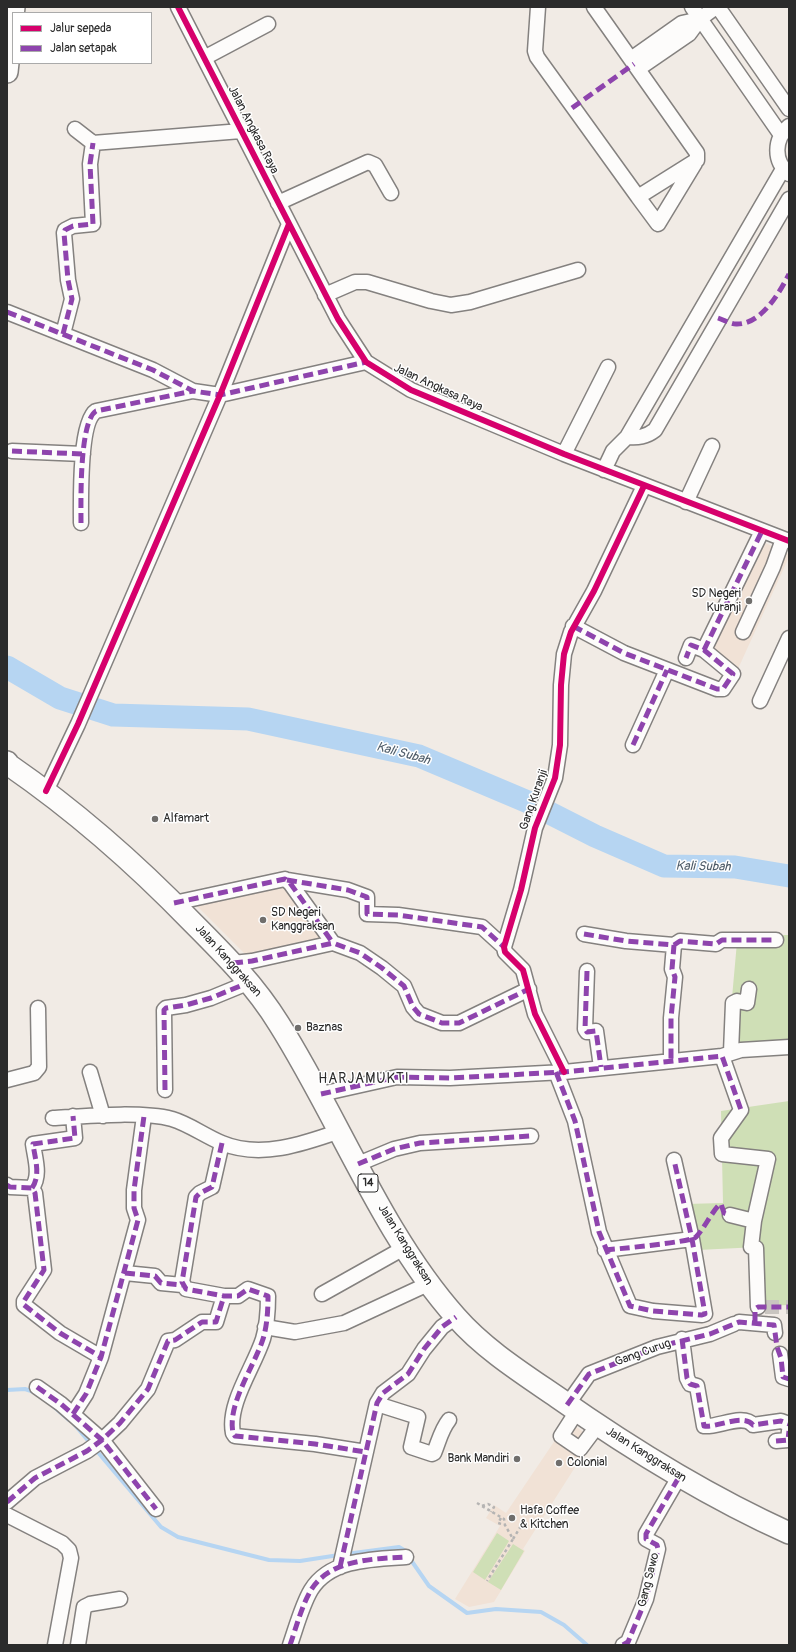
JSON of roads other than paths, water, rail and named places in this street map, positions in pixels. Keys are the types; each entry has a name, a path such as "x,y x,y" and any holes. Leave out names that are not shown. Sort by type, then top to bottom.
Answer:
{"highway":[{"path":"7,72 12,26"},
{"name":"Jalan Kanggraksan","path":"8,764 86,821 174,902 250,982 278,1022 321,1094 404,1248 428,1284 456,1317 491,1350 598,1425 679,1477 735,1507 789,1532"}],"street":[{"name":"Jalan Angkasa Raya","path":"178,7 346,334 366,362 411,390 564,454 607,463 644,486 786,540"},
{"path":"539,8 535,50 537,56 658,224 697,160 697,154 594,7"},
{"path":"607,463 613,451 627,438 702,309 786,172 777,156 778,142 785,131 692,7"},
{"path":"634,64 682,23 700,19 717,7 789,109"},
{"path":"204,58 268,24"},
{"path":"75,128 92,143 241,131"},
{"path":"63,334 72,299 68,280 64,234 65,230 73,226 93,224 90,164 92,143"},
{"path":"638,197 697,160"},
{"path":"278,203 368,162 375,165 391,193"},
{"path":"627,438 648,436 655,430 718,318 789,199"},
{"path":"46,791 78,724 220,395 289,224"},
{"path":"326,295 355,282 367,282 431,301 451,304 470,302 578,270"},
{"path":"702,309 718,318"},
{"path":"7,312 153,370 193,391 220,395 366,362"},
{"path":"564,454 608,367"},
{"path":"81,523 83,454 90,416 96,411 193,391"},
{"path":"686,502 712,446"},
{"path":"12,451 83,454"},
{"name":"Gang Kuranji","path":"504,947 535,828 555,778 560,745 561,685 564,654 574,626 594,591 644,486"},
{"path":"704,650 762,531"},
{"path":"743,632 786,540"},
{"path":"574,626 624,653 717,689 722,690 733,674 704,650 691,645 686,658"},
{"path":"760,701 789,638"},
{"path":"633,745 667,670"},
{"path":"174,902 281,879 348,890 367,897 367,914 398,915 482,927 504,947 505,952 523,970 535,1014 560,1072 575,1121 599,1232 620,1287 631,1307 672,1314 702,1315 705,1314 692,1240 674,1160"},
{"path":"287,880 333,943"},
{"path":"584,934 626,941 674,945 680,941 716,944 722,940 776,940"},
{"path":"233,963 252,961 333,943 360,953 382,968 404,986 413,1007 419,1014 442,1023 459,1022 529,989"},
{"path":"671,1061 671,1018 675,977 672,969 674,945"},
{"path":"587,971 585,1029 587,1032 596,1032 600,1067"},
{"path":"165,1090 164,1010 166,1008 186,1005 211,998 250,982"},
{"path":"749,989 747,1003 737,1001 733,1003 727,1054 741,1110 721,1138 722,1154 768,1159 754,1221 751,1247 756,1248 761,1307 755,1309 755,1322"},
{"path":"7,1080 34,1073 39,1067 38,1008"},
{"path":"321,1094 336,1089 397,1076 450,1078 560,1072 789,1047"},
{"path":"90,1072 103,1116"},
{"path":"32,1188 37,1182 38,1174 33,1144 75,1138 73,1116"},
{"path":"53,1118 73,1116 144,1116 172,1119 222,1143 243,1149 266,1150 292,1146 340,1131"},
{"path":"73,1414 86,1394 101,1357 125,1273 138,1220 134,1208 134,1190 144,1116"},
{"path":"358,1164 394,1148 420,1143 531,1136"},
{"path":"182,1285 196,1197 200,1193 212,1187 222,1143"},
{"path":"7,1185 10,1187 32,1188"},
{"path":"32,1188 34,1193 44,1270 24,1301 24,1305 60,1333 101,1357"},
{"path":"730,1215 754,1221"},
{"path":"605,1250 692,1240"},
{"path":"322,1294 404,1248"},
{"path":"125,1273 155,1276 161,1283 182,1285 186,1289 224,1296 238,1296 248,1289 268,1295 268,1310 262,1340 235,1402 233,1414 233,1433 235,1436 315,1444 366,1452"},
{"path":"265,1327 295,1332 344,1323 428,1284"},
{"path":"7,1502 36,1478 96,1444 120,1423 148,1389 168,1341 175,1340 202,1322 216,1322 224,1296"},
{"path":"290,1645 311,1590 324,1575 343,1558 377,1404 383,1393 408,1374 424,1349 442,1327 456,1317"},
{"name":"Gang Curug","path":"598,1425 580,1449 561,1436 572,1408 589,1374 657,1346 682,1339 710,1334 737,1323 755,1322 774,1325 783,1377 789,1378"},
{"path":"682,1339 687,1378 690,1384 697,1386 704,1426 744,1419 750,1421 753,1425 781,1421 789,1424"},
{"path":"36,1387 73,1414 96,1444 156,1509"},
{"path":"377,1404 418,1417 411,1447 432,1454 434,1453 442,1429 449,1420"},
{"path":"776,1441 788,1440 789,1431"},
{"name":"Gang Sawo","path":"623,1645 628,1642 646,1599 658,1549 657,1545 646,1539 646,1534 679,1477"},
{"path":"7,1515 62,1543 69,1550 71,1558 55,1645"},
{"path":"343,1558 370,1559 406,1557"},
{"path":"78,1645 84,1607 90,1604 120,1599"}],"waterway":[{"name":"Kali Subah","path":"7,667 60,698 113,715 248,719 419,756 528,802 595,836 664,866 735,867 789,876"},
{"path":"7,1390 25,1389 34,1392"},
{"path":"53,1406 69,1420"},
{"path":"74,1424 161,1527 178,1537 269,1560 300,1561 339,1555"},
{"path":"346,1554 399,1547 404,1550 429,1586 467,1613 496,1609 541,1612 564,1625 587,1645"}],"tunnel":[{"path":"765,1307 789,1307"}],"place":[{"name":"SD Negeri Kuranji","path":"749,601"},
{"name":"Alfamart","path":"155,819"},
{"name":"SD Negeri Kanggraksan","path":"263,920"},
{"name":"Baznas","path":"298,1028"},
{"name":"Bank Mandiri","path":"517,1459"},
{"name":"Colonial","path":"559,1463"},
{"name":"Hafa Coffee & Kitchen","path":"512,1518"}],"district":[{"name":"HARJAMUKTI","path":"364,1079"}]}
